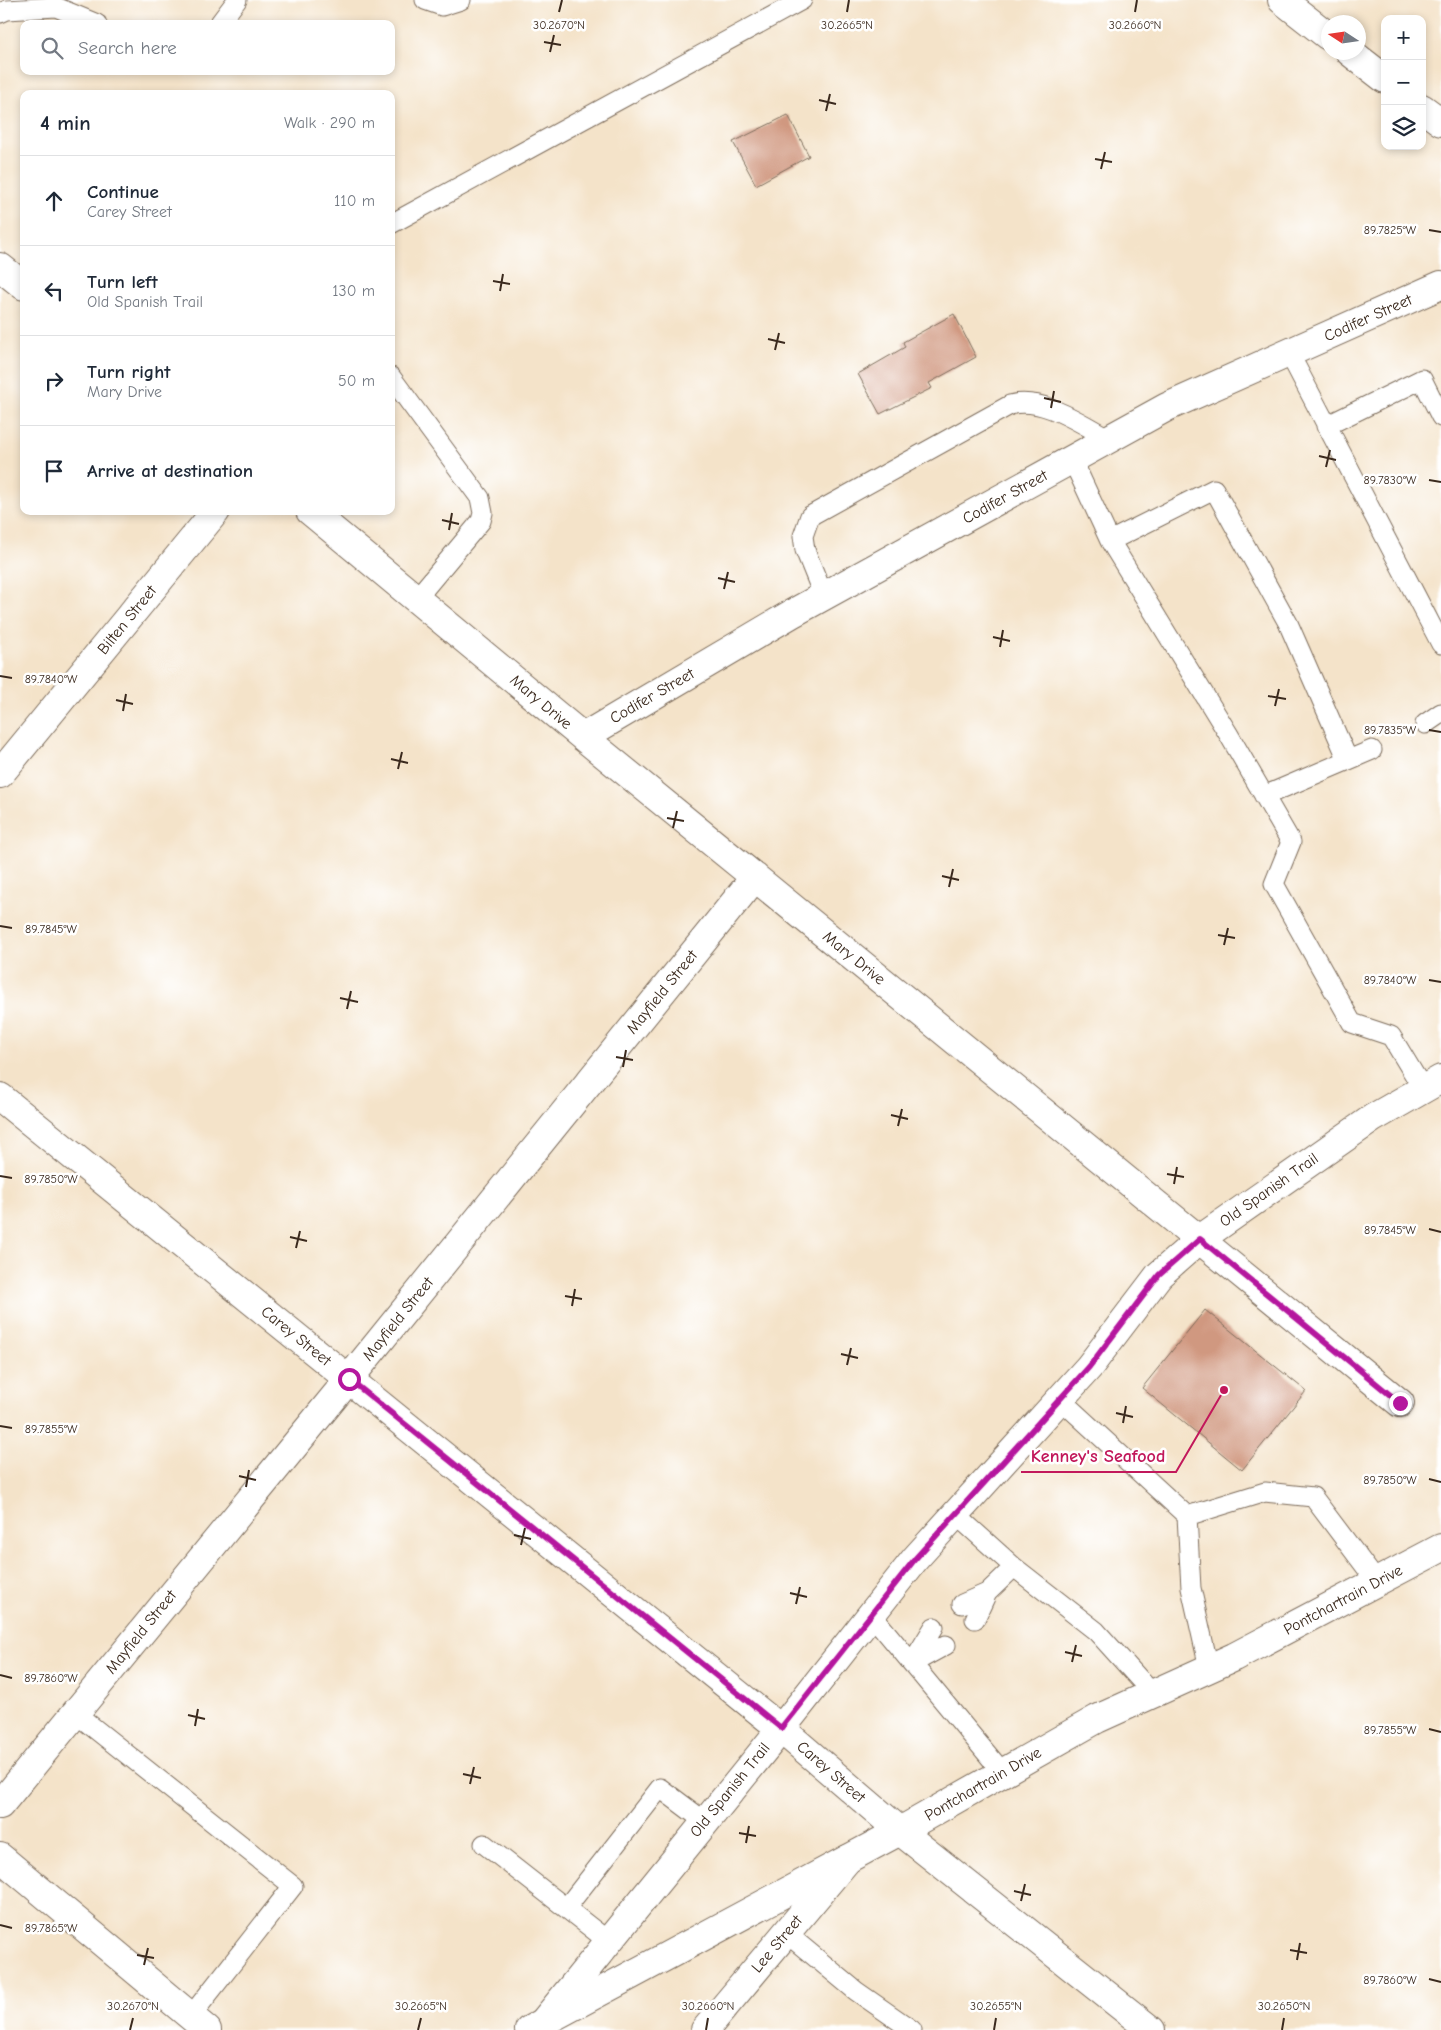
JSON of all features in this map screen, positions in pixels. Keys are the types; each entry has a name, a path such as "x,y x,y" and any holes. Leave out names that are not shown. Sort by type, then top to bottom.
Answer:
{"street":[{"path":"1282,0 1321,31"},
{"path":"1360,60 1381,76"},
{"path":"1426,111 1441,122"},
{"path":"0,267 20,283"},
{"name":"Codifer Street","path":"583,737 824,597 1167,407 1441,286"},
{"name":"Bilten Street","path":"0,774 213,515"},
{"name":"Mary Drive","path":"315,515 754,877 1400,1403"},
{"name":"Mayfield Street","path":"0,1805 349,1379 754,877"},
{"name":"Old Spanish Trail","path":"537,2025 608,1941 781,1728 915,1559 1089,1367 1159,1275 1200,1239 1373,1118 1432,1084"},
{"name":"Carey Street","path":"0,1096 781,1728 900,1831 1151,2030"},
{"name":"Pontchartrain Drive","path":"537,2025 900,1831 1097,1719 1234,1657 1441,1548"},
{"path":"0,1857 199,2023"},
{"name":"Lee Street","path":"705,2030 848,1859"}],"lane":[{"path":"222,20 237,0"},
{"path":"424,0 442,6 461,0"},
{"path":"395,222 802,0"},
{"path":"0,13 7,10 56,7 87,20"},
{"path":"1289,353 1326,426 1436,624 1441,644"},
{"path":"1326,426 1422,379 1441,417"},
{"path":"395,382 480,498 482,512 481,521 416,599"},
{"path":"824,597 805,550 803,536 810,516 1001,410 1017,403 1042,404 1110,439"},
{"path":"1072,459 1110,541 1291,842 1274,884 1352,1023 1391,1036 1432,1084"},
{"path":"1110,541 1214,489 1288,623 1348,760"},
{"path":"1425,724 1441,713"},
{"path":"1264,796 1372,750"},
{"path":"1060,1400 1187,1516 1191,1588 1209,1668"},
{"path":"1187,1516 1265,1492 1313,1497 1377,1582"},
{"path":"955,1514 1014,1567 1096,1631 1153,1694"},
{"path":"962,1604 987,1593 1014,1567"},
{"path":"975,1619 987,1593"},
{"path":"871,1614 1003,1773"},
{"path":"912,1664 934,1627"},
{"path":"912,1664 946,1645"},
{"path":"76,1712 292,1886 199,2023"},
{"path":"566,1908 660,1788 704,1821"},
{"path":"484,1844 608,1941"},
{"path":"786,1933 856,1992 912,2030"}],"building":[{"path":"788,115 809,156 756,185 733,142"},
{"path":"954,314 976,357 929,383 932,388 880,414 858,374 905,347 903,342"},
{"path":"1205,1310 1306,1391 1242,1470 1142,1388"}],"place":[{"name":"Kenney's Seafood","path":"1224,1390"}],"route":[{"path":"349,1379 781,1728 915,1559 1089,1367 1159,1275 1200,1239 1400,1403"}]}
